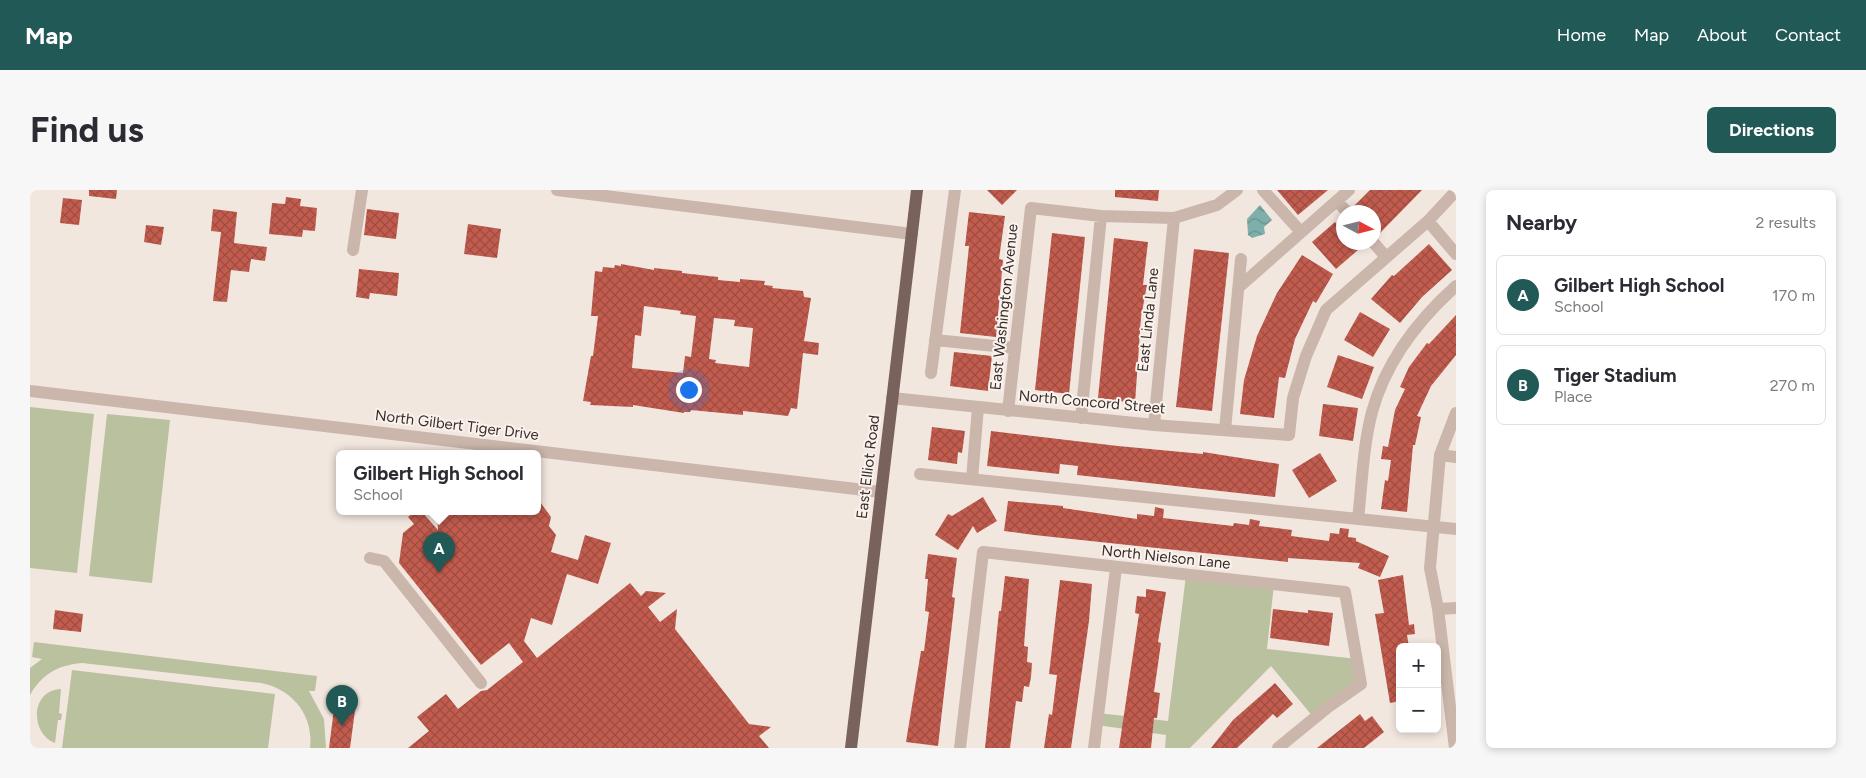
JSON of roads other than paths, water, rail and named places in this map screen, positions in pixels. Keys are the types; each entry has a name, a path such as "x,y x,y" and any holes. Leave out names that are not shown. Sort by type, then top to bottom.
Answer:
{"main road":[{"name":"East Elliot Road","path":"851,748 917,190"}],"street":[{"path":"353,250 362,190"},
{"path":"557,190 912,234"},
{"path":"931,373 955,190"},
{"path":"1081,418 1101,216 1174,218 1217,205 1237,190"},
{"path":"1263,190 1301,232"},
{"path":"1239,286 1349,190"},
{"path":"1380,250 1386,257 1428,221 1456,191"},
{"path":"1337,201 1341,205"},
{"name":"East Washington Avenue","path":"1008,411 1031,208 1101,216"},
{"name":"East Linda Lane","path":"1154,424 1174,218"},
{"path":"1428,221 1456,254"},
{"name":"North Concord Street","path":"892,398 1081,418 1289,435 1293,398 1306,356 1326,310 1386,257"},
{"path":"1225,430 1242,259"},
{"path":"1358,519 1372,413 1384,380 1400,348 1420,321 1456,286"},
{"path":"935,340 1015,348"},
{"name":"North Gilbert Tiger Drive","path":"30,391 527,450"},
{"path":"972,479 978,407"},
{"path":"1454,748 1438,609 1430,568 1440,455 1456,413"},
{"name":"North Gilbert Tiger Drive","path":"541,452 881,492"},
{"path":"1440,455 1456,457"},
{"path":"920,474 1456,529"},
{"name":"North Nielson Lane","path":"960,748 983,552 1345,592 1361,684 1328,707 1278,748"},
{"path":"370,558 384,561 481,683"},
{"path":"1094,748 1116,568"},
{"path":"1438,609 1456,608"}],"water":[{"path":"1260,205 1272,220 1264,227 1265,234 1252,238 1248,235 1247,219"}],"place":[{"name":"Gilbert High School","path":"439,573"},
{"name":"Tiger Stadium","path":"342,726"}]}
